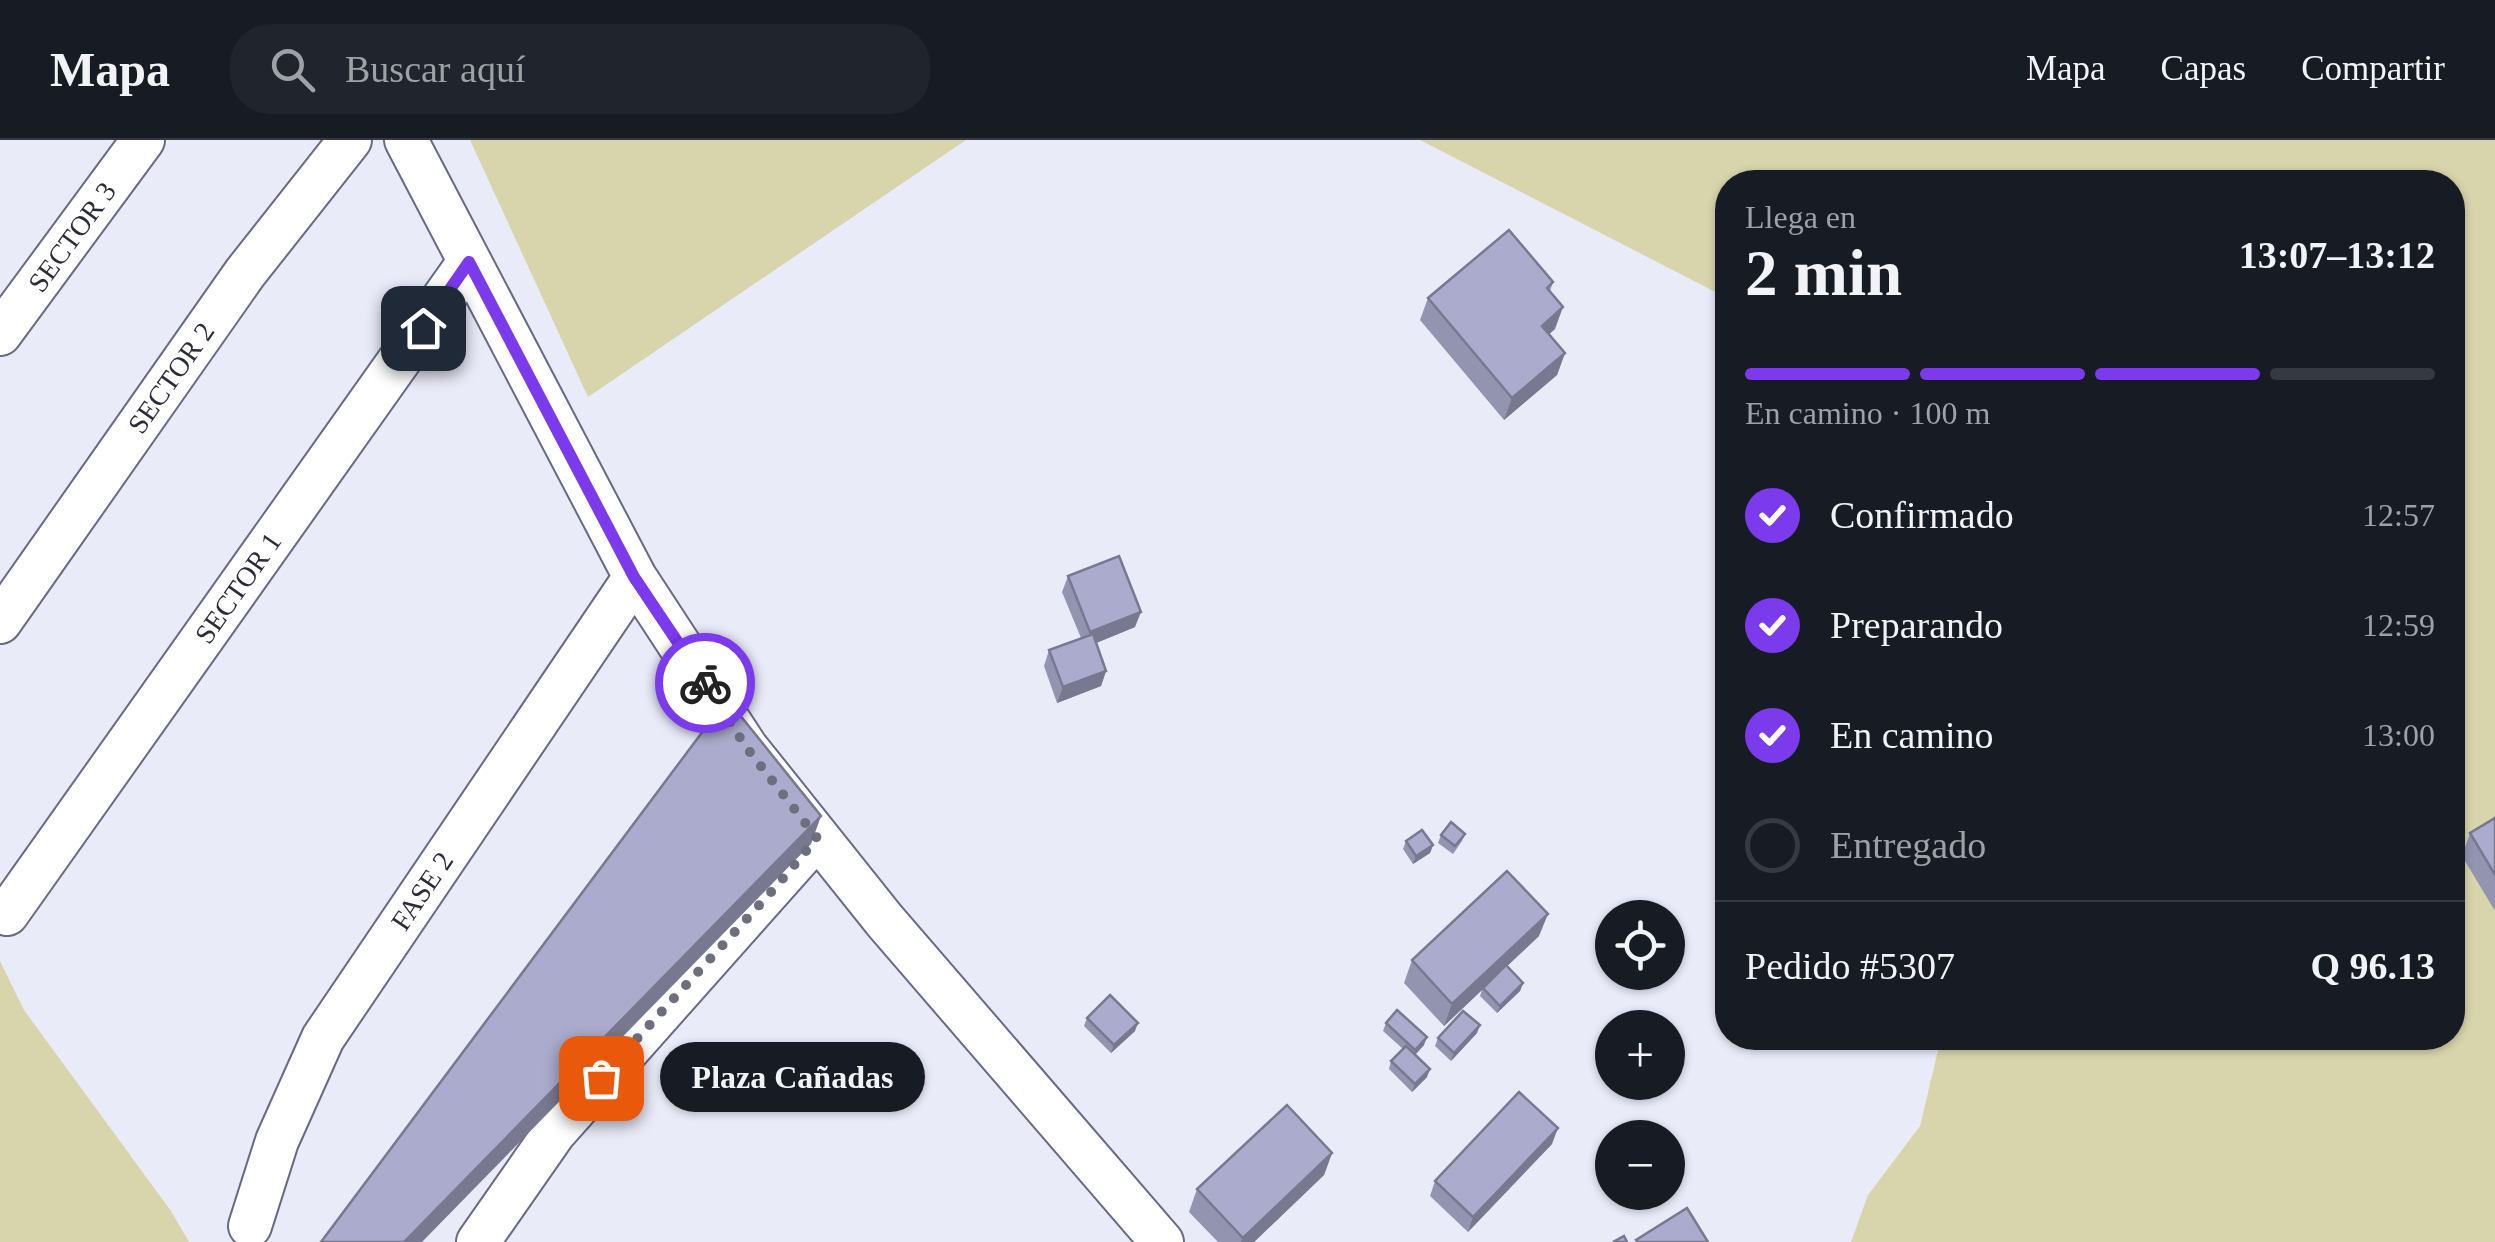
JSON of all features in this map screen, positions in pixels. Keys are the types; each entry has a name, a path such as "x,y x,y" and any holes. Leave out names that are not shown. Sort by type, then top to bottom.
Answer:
{"street":[{"name":"SECTOR 3","path":"0,334 143,140"},
{"name":"SECTOR 2","path":"0,622 246,273 350,140"},
{"path":"406,140 634,577 746,747 817,838 1162,1242"},
{"name":"SECTOR 1","path":"7,914 469,262"},
{"name":"FASE 2","path":"250,1226 276,1141 323,1038 634,577"},
{"path":"478,1242 554,1133 817,838"}],"shaded area":[{"path":"470,140 966,140 588,397"},
{"path":"1420,140 2495,140 2495,1242 1851,1242 1868,1195 1920,1126 1938,1050 2465,1050 2465,170 1715,170 1715,292"},
{"path":"0,961 24,1010 171,1211 189,1242 0,1242"}],"building":[{"path":"1509,230 1553,282 1547,288 1563,307 1542,326 1565,353 1512,398 1428,298"},
{"path":"1119,556 1141,612 1090,632 1068,576"},
{"path":"1093,634 1106,671 1063,687 1049,650"},
{"path":"727,699 821,816 404,1242 321,1242"},
{"path":"2495,818 2495,875 2470,833"},
{"path":"1451,822 1465,834 1455,846 1441,835"},
{"path":"1422,830 1433,845 1416,856 1406,841"},
{"path":"1507,871 1548,914 1452,1004 1412,960"},
{"path":"1506,965 1523,983 1500,1006 1483,988"},
{"path":"1110,995 1138,1023 1114,1045 1087,1018"},
{"path":"1397,1010 1427,1037 1415,1050 1386,1023"},
{"path":"1463,1011 1480,1025 1454,1053 1438,1038"},
{"path":"1406,1046 1430,1069 1415,1084 1391,1061"},
{"path":"1519,1092 1558,1128 1473,1217 1435,1181"},
{"path":"1287,1105 1332,1153 1243,1238 1197,1189"},
{"path":"1685,1210 1708,1242 1636,1240"}],"way so far":[{"path":"601,1078 817,838 746,747 705,683"}],"place":[{"name":"Plaza Cañadas","path":"601,1078"}],"route":[{"path":"423,328 469,262 634,577 705,683"}]}
